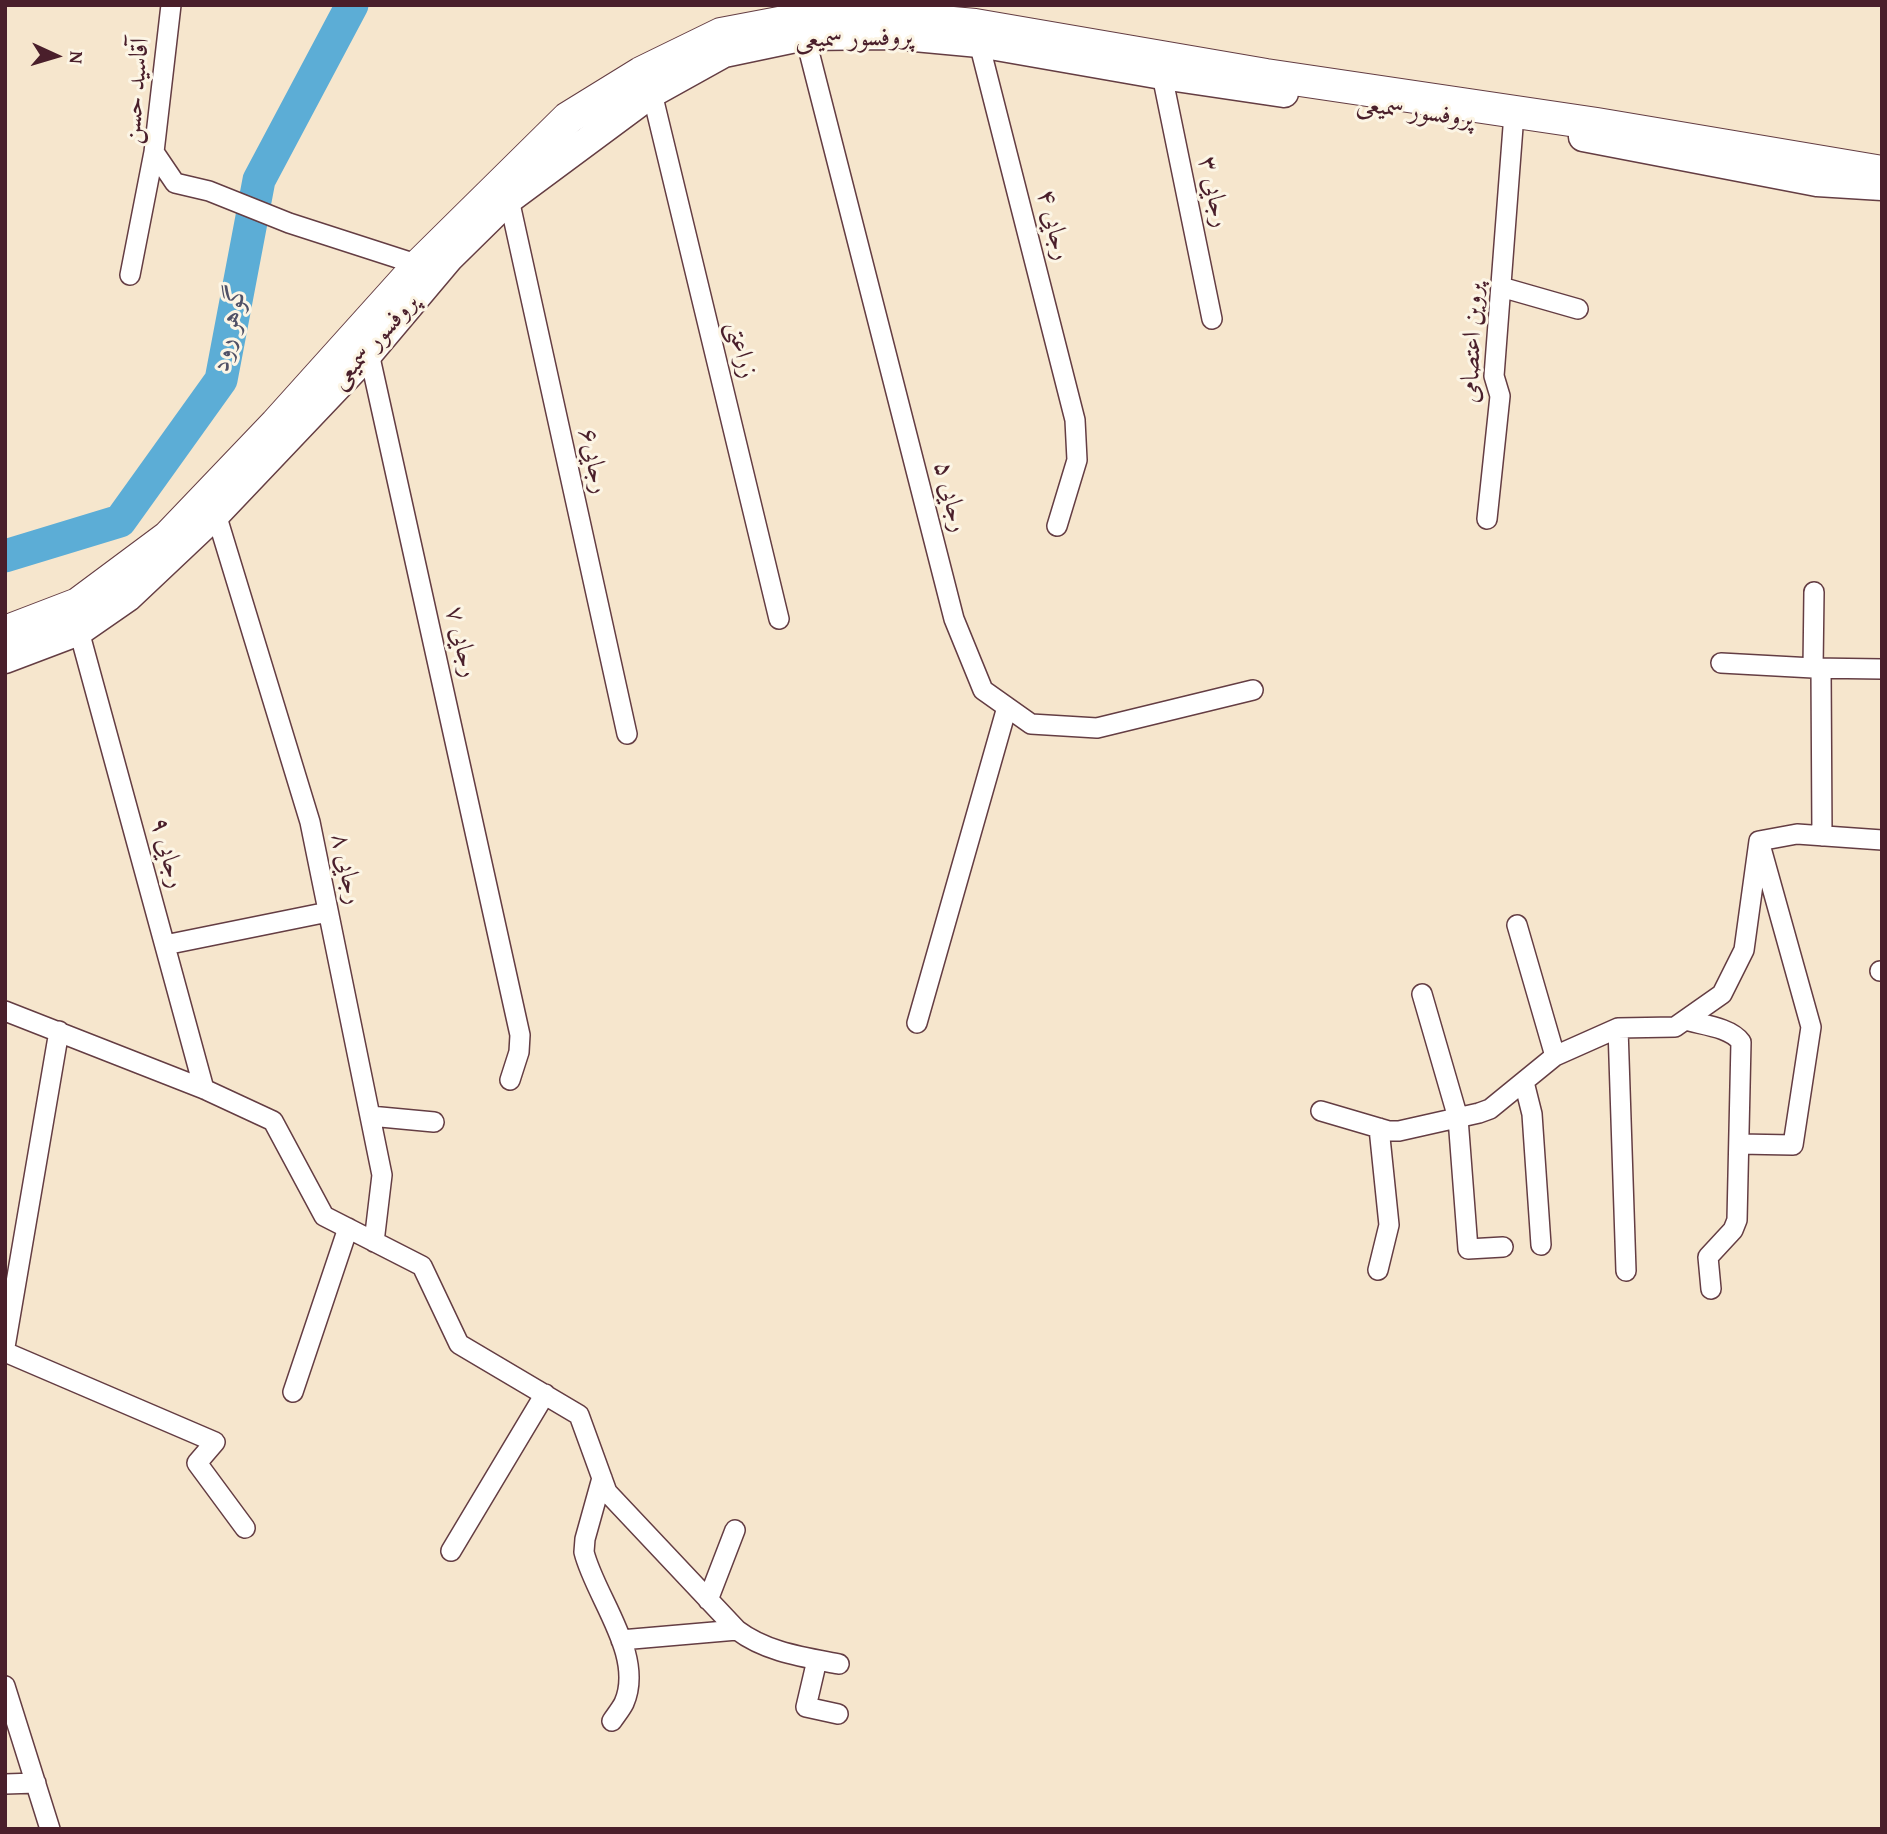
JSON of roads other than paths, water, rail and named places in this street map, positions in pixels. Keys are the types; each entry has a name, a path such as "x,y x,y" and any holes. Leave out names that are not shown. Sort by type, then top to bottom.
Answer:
{"main road":[{"name":"پروفسور سمیعی","path":"5,632 78,604 168,537 276,424 419,264 568,118 641,73 721,34 795,20 896,12 1266,75 1597,124 1882,172"},
{"name":"پروفسور سمیعی","path":"5,659 79,631 128,597 216,514 369,353 449,258 509,198 652,93 724,54 805,37 893,35 979,43 1162,75 1577,135 1817,182 1882,186"}],"street":[{"name":"آقاسید حسن","path":"171,5 154,152 175,183 209,191 289,223 419,264"},
{"name":"رجایی ۵","path":"805,37 954,620 983,690 1031,724 1097,728 1253,690"},
{"name":"رجایی ۴","path":"979,43 1075,420 1077,460 1057,526"},
{"name":"رجایی ۳","path":"1162,75 1212,318"},
{"name":"زراعتی","path":"652,93 779,619"},
{"name":"پروین اعتصامی","path":"1487,519 1500,396 1494,376 1513,127"},
{"path":"130,275 154,152"},
{"name":"رجایی۶","path":"509,198 626,734"},
{"path":"1501,287 1578,309"},
{"name":"رجایی ۷","path":"369,353 520,1035 519,1052 510,1080"},
{"name":"رجایی ۸","path":"216,514 310,822 382,1175 374,1242"},
{"path":"1814,592 1822,836"},
{"name":"رجایی ۹","path":"79,631 204,1089"},
{"path":"1721,663 1882,669"},
{"path":"917,1023 1007,708"},
{"path":"1759,841 1797,834 1882,840"},
{"path":"1321,1111 1399,1131 1458,1118 1490,1109 1555,1056 1618,1028 1675,1027 1722,993 1744,950 1759,841"},
{"path":"1739,1143 1793,1145 1811,1027 1759,841"},
{"path":"165,945 328,912"},
{"path":"1517,925 1555,1056"},
{"path":"1422,994 1458,1118 1468,1249 1503,1247"},
{"path":"5,1011 204,1089 273,1121 324,1216 422,1266 459,1344 579,1415 607,1492 737,1630 758,1644 839,1664"},
{"path":"1685,1020 1737,1036 1741,1042 1737,1220 1733,1230 1708,1257 1711,1289"},
{"path":"1618,1028 1626,1271"},
{"path":"60,1031 5,1350 215,1442 197,1463 245,1528"},
{"path":"1524,1082 1532,1114 1541,1245"},
{"path":"370,1116 434,1122"},
{"path":"1378,1270 1389,1225 1379,1128"},
{"path":"293,1392 348,1228"},
{"path":"450,1551 545,1394"},
{"path":"602,1478 585,1539 584,1552 621,1640 627,1666 624,1703 612,1721"},
{"path":"708,1600 735,1530"},
{"path":"621,1640 737,1630"},
{"path":"817,1660 806,1707 838,1714"},
{"path":"5,1686 50,1829"},
{"path":"5,1784 36,1783"}],"waterway":[{"name":"گوهر رود","path":"5,556 120,521 221,380 259,180 352,5"}]}
